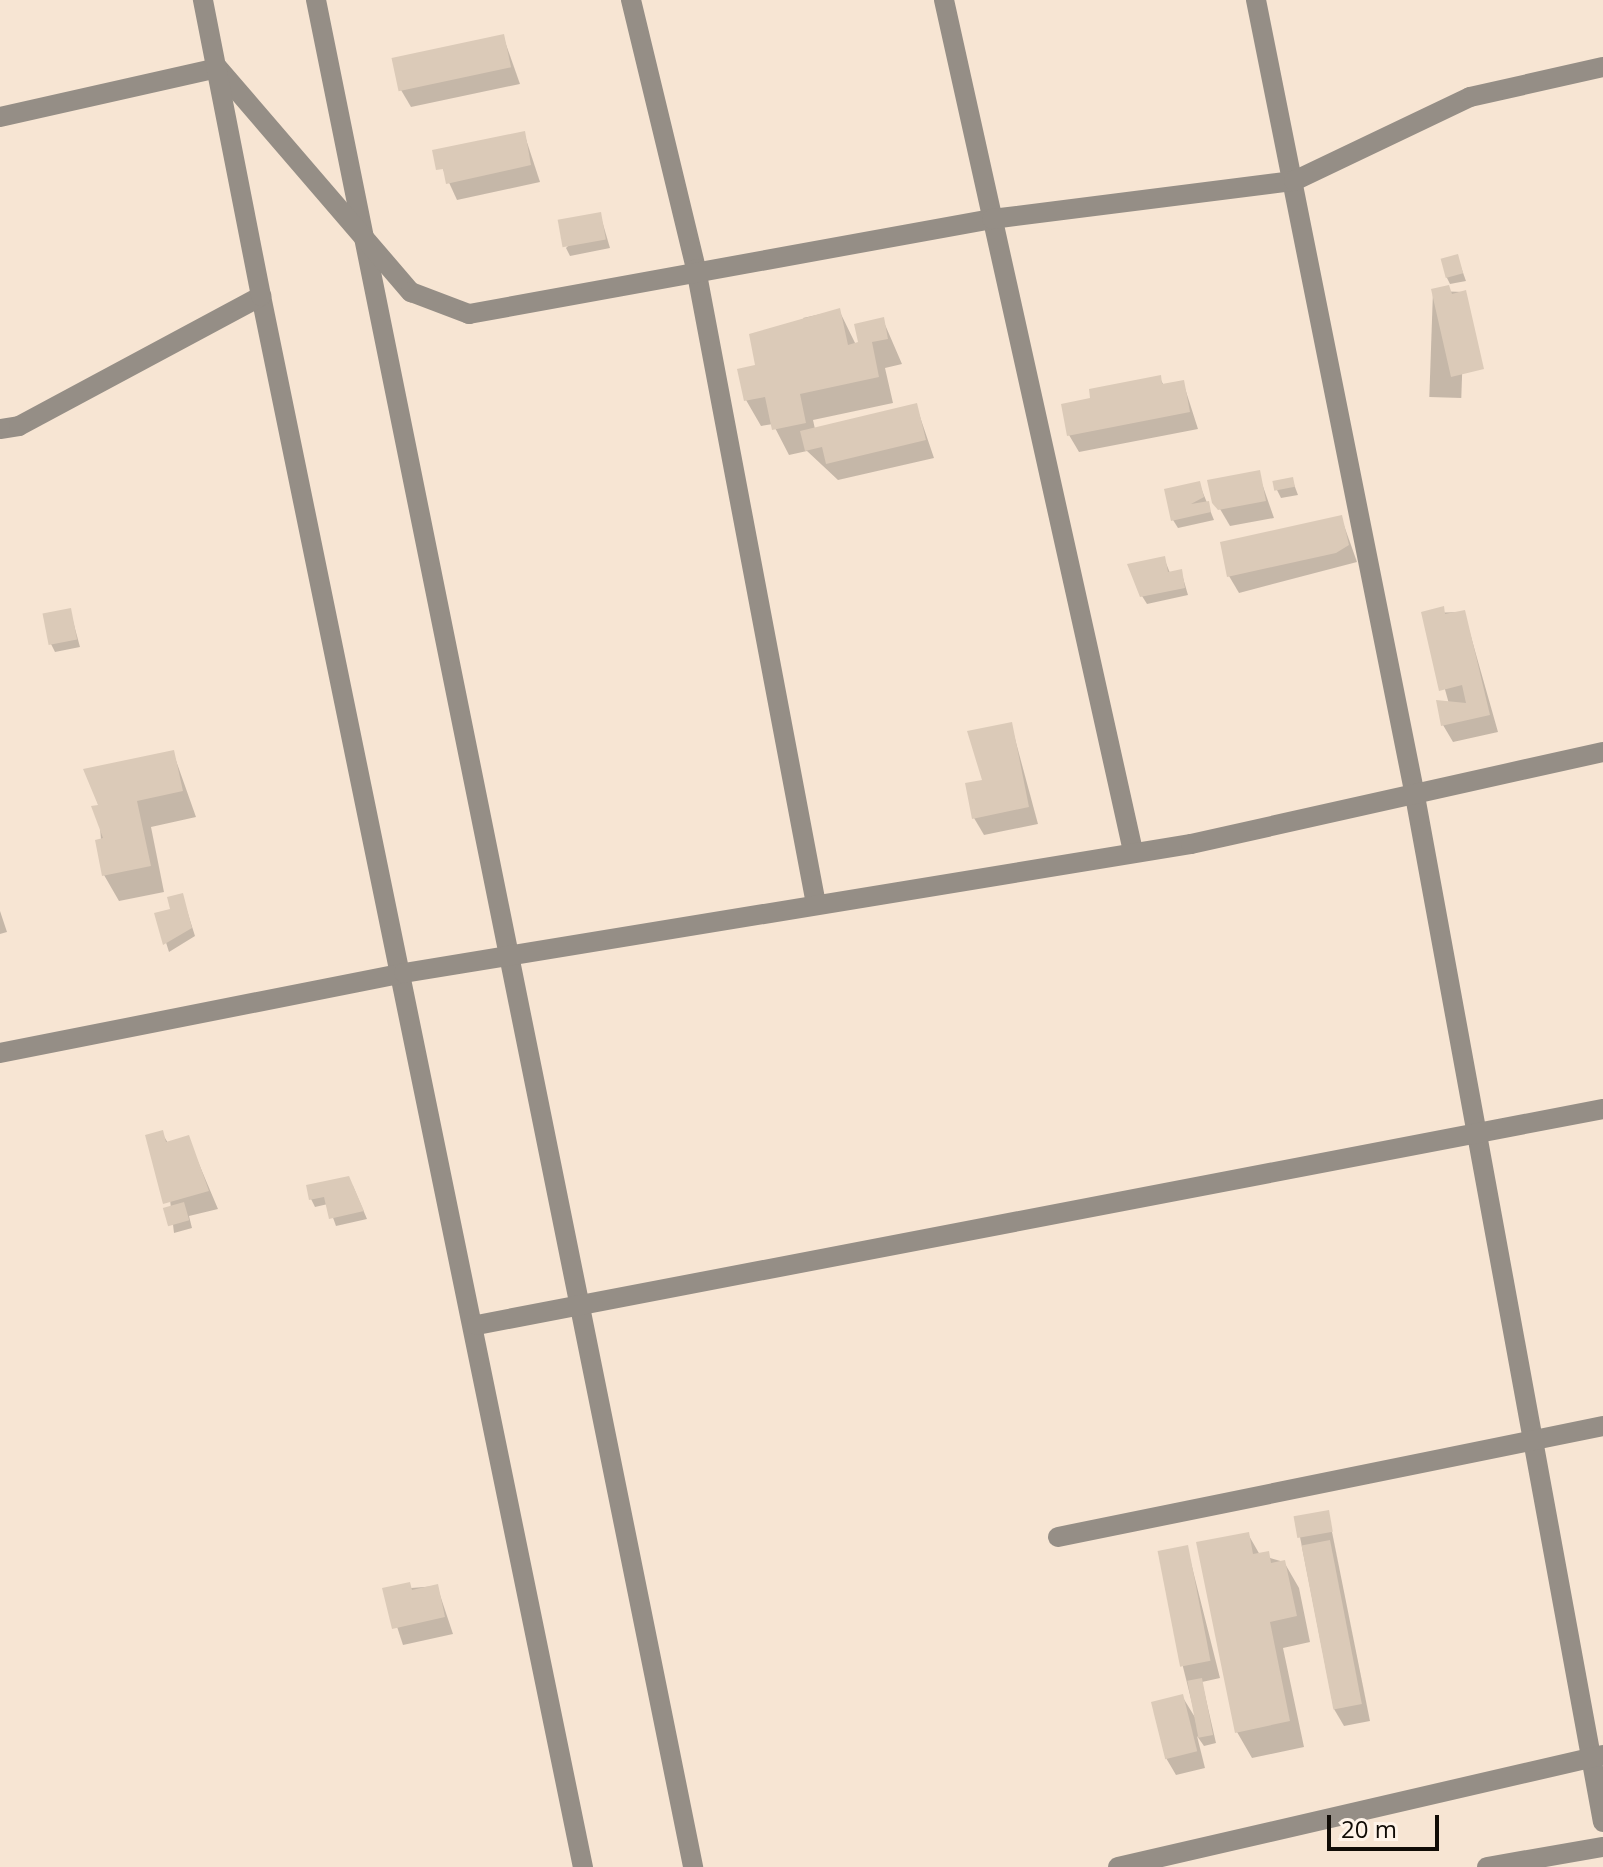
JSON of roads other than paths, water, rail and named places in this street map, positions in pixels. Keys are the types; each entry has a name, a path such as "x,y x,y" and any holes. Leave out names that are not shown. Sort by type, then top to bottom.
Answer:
{"street":[{"path":"203,0 261,296 477,1325 583,1867"},
{"path":"316,0 368,241 693,1867"},
{"path":"631,0 696,269 816,904"},
{"path":"944,0 1133,851"},
{"path":"1256,0 1415,796 1532,1442 1596,1757 1603,1822"},
{"path":"218,68 411,292 469,314 696,269 992,219 1294,181 1470,97 1603,67"},
{"path":"0,117 218,68"},
{"path":"0,429 261,296"},
{"path":"0,1053 404,973 1133,851 1415,796 1603,752"},
{"path":"477,1325 1603,1109"},
{"path":"1058,1537 1603,1426"},
{"path":"1118,1867 1596,1757"},
{"path":"1487,1867 1603,1847"}]}
